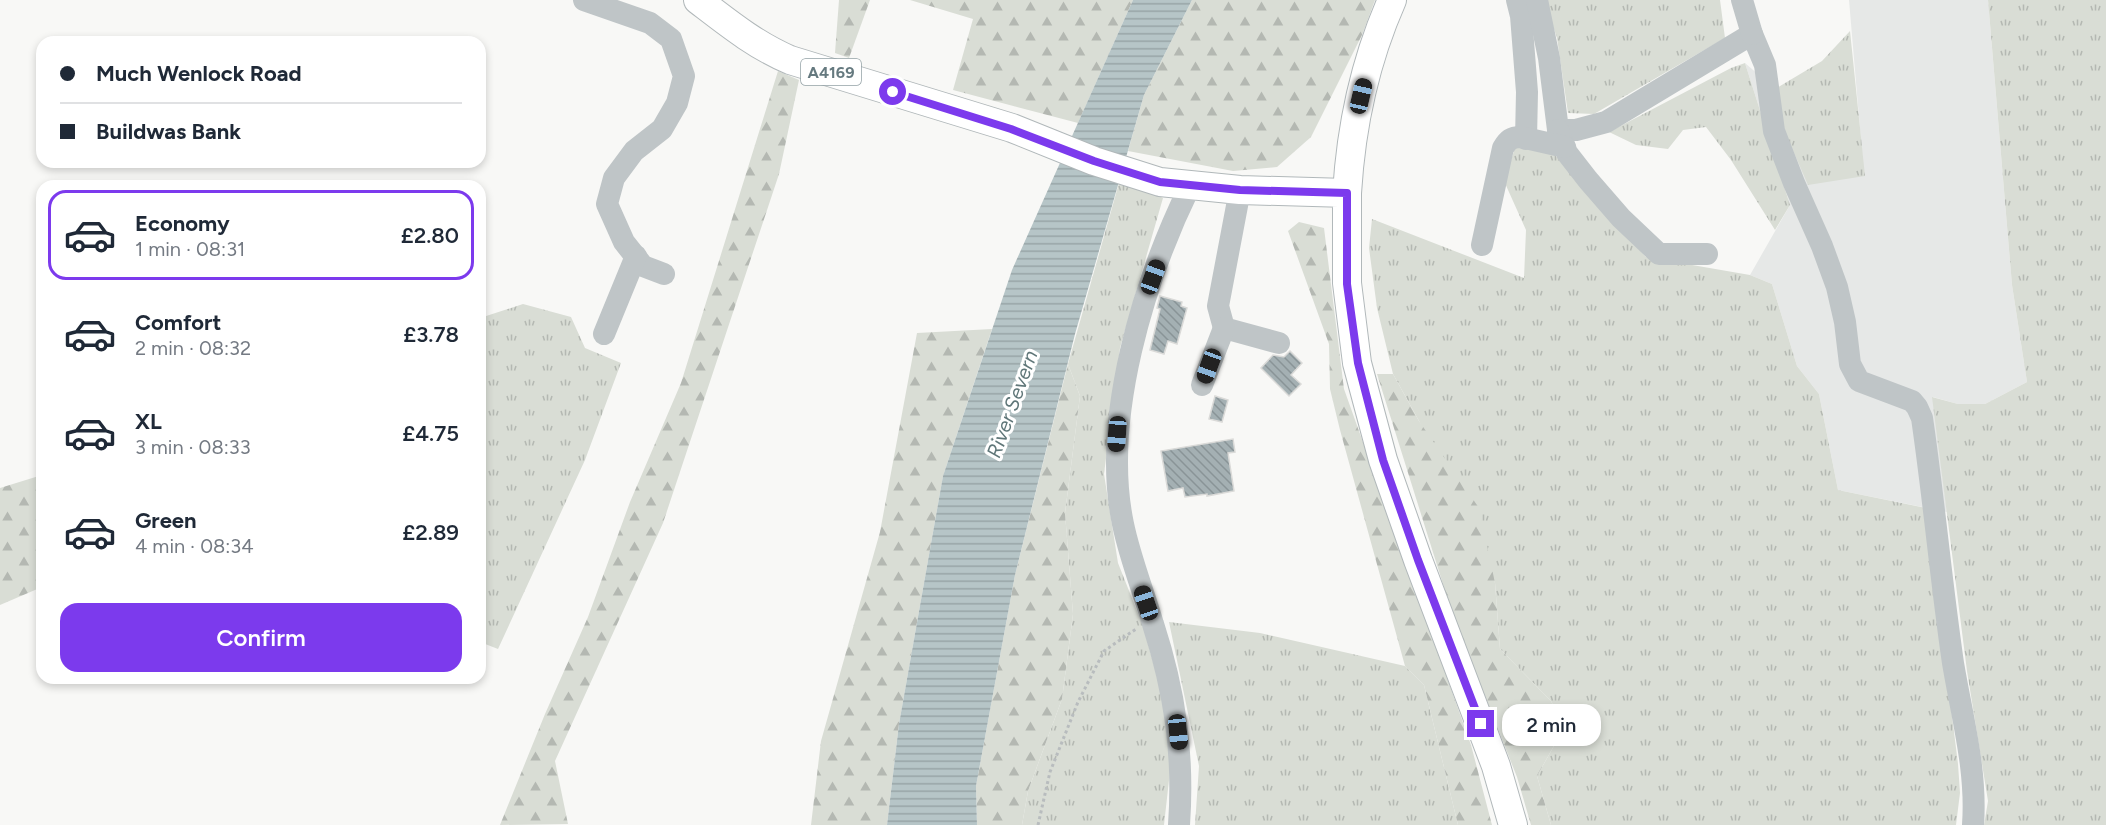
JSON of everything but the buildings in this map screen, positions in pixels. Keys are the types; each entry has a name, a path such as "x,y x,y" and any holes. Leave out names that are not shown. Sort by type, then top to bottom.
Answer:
{"main road":[{"name":"A4169","path":"698,0 742,35 790,60 978,118 1094,161 1160,182 1190,186"},
{"path":"1392,0 1379,32 1356,117 1350,155 1347,193 1347,284 1360,374 1383,460 1418,560 1496,766 1513,825"},
{"path":"1190,186 1347,193"}],"street":[{"path":"585,0 650,23 671,39 684,76 677,103 663,129 634,151 614,178 607,204 624,242 644,266 664,274"},
{"path":"1517,0 1521,16 1527,92 1526,139"},
{"path":"1537,0 1549,57 1561,138 1588,180 1621,218 1659,254 1707,254"},
{"path":"1742,0 1764,65 1774,131 1837,287 1845,322 1850,364 1859,381 1912,401 1922,418 1953,662 1974,780 1973,825"},
{"path":"1482,245 1503,148 1508,140 1513,137 1561,138 1576,130 1606,122 1752,34"},
{"path":"1179,825 1181,771 1176,714 1167,671 1153,622 1132,564 1122,522 1116,450 1118,418 1137,332 1171,224 1190,186"},
{"path":"1202,385 1224,328 1218,306 1240,190"},
{"path":"604,334 636,256"},
{"path":"1224,328 1278,343"}],"path":[{"path":"1038,825 1050,772 1078,702 1104,651 1129,633 1153,622"}],"shaded area":[{"path":"1849,0 1988,0 2012,285 2027,382 1985,404 1958,404 1933,397 1947,512 1838,490 1819,394 1797,366 1772,284 1750,275 1790,205 1745,63 1775,89 1864,176"}],"green space":[{"path":"839,0 870,0 849,58 835,53"},
{"path":"910,0 1133,0 1078,123 953,90 973,19"},
{"path":"1192,0 1375,0 1362,35 1311,137 1277,167 1233,171 1128,151 1144,95"},
{"path":"1544,0 1720,0 1725,38 1594,114 1568,113 1557,38"},
{"path":"1988,0 2106,0 2106,825 1984,825 1988,801 1967,671 1932,397 1958,404 1985,404 2027,382 2012,285"},
{"path":"1850,31 1865,176 1808,185 1785,132 1775,89 1822,61"},
{"path":"1745,63 1790,205 1775,230 1731,160 1706,127 1683,130 1668,149 1636,145 1609,132 1731,68"},
{"path":"778,71 799,80 779,174 663,523 555,761 568,824 500,825 545,714 588,617 630,502 681,383"},
{"path":"1516,145 1554,154 1646,257 1750,275 1772,284 1797,366 1819,394 1838,490 1926,508 1958,764 1960,793 1956,825 1551,825 1537,776 1564,728 1551,701 1500,649 1495,583 1419,421 1393,374 1377,308 1369,248 1372,219 1524,278 1526,230 1504,181"},
{"path":"1119,183 1134,185 1163,198 1120,348 1104,474 1118,563 1143,626 1162,694 1171,762 1164,825 1022,825 1028,791 1062,699 1073,614 1065,513 1080,396 1068,364"},
{"path":"1299,222 1324,228 1344,389 1471,745 1492,825 1458,825 1424,685 1405,666 1330,389 1329,344 1288,231"},
{"path":"523,304 571,317 585,348 621,363 585,460 498,649 486,644 486,316"},
{"path":"992,329 943,476 899,724 887,825 811,825 821,741 880,532 917,333"},
{"path":"1068,364 1080,396 1065,513 1073,614 1062,699 1028,791 1022,825 977,825 976,786 1015,575"},
{"path":"1377,374 1393,374 1419,421 1479,508 1495,583 1500,649 1551,701 1564,728 1537,776 1551,825 1531,825 1517,777 1453,616"},
{"path":"36,477 36,590 0,605 0,488"},
{"path":"1169,622 1260,633 1405,666 1424,685 1458,825 1195,825 1199,766"}],"water":[{"name":"River Severn","path":"1133,0 1192,0 1144,95 1075,334 1015,575 976,786 977,825 887,825 899,724 943,476 1012,270"}],"route":[{"path":"893,92 1011,129 1094,161 1160,182 1240,190 1347,193 1347,284 1358,363 1383,460 1418,560 1481,724"}]}
